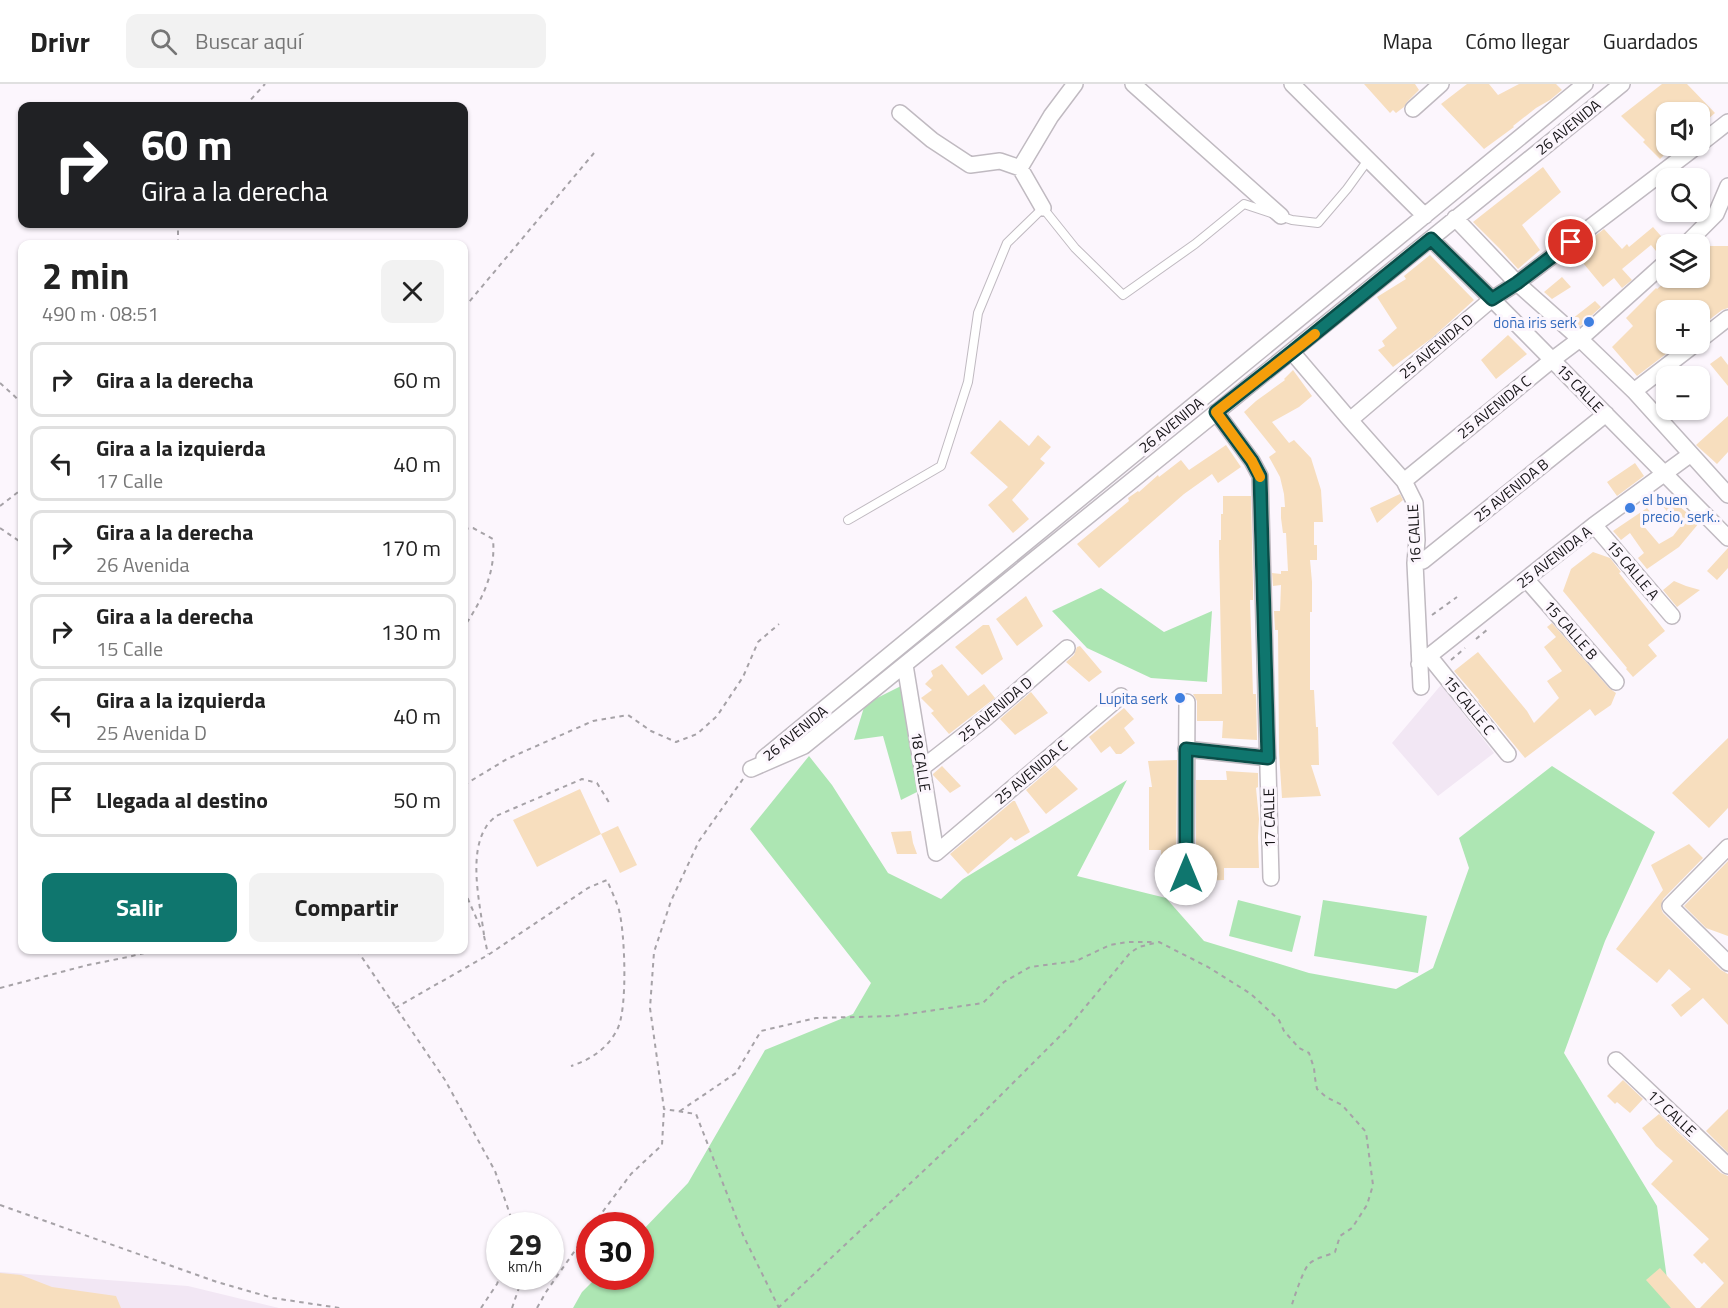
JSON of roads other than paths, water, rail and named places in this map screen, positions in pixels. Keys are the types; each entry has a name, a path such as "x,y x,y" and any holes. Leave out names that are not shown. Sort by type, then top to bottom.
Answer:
{"street":[{"path":"1020,168 1051,116 1075,84"},
{"path":"1133,84 1281,216"},
{"path":"1293,84 1425,216"},
{"path":"1413,110 1441,84"},
{"name":"26 AVENIDA","path":"1586,84 751,769 804,746 1622,84"},
{"path":"900,113 932,140 970,165 1000,161 1020,168 1043,208"},
{"name":"25 AVENIDA D","path":"1710,136 1728,122"},
{"name":"25 AVENIDA D","path":"1350,420 1492,299 1517,283 1684,156"},
{"path":"1696,234 1716,214 1728,186"},
{"path":"1455,218 1517,283 1634,391 1728,495"},
{"name":"15 CALLE","path":"1431,239 1728,538"},
{"name":"25 AVENIDA C","path":"1404,481 1580,339 1656,271"},
{"path":"1710,332 1728,318"},
{"name":"16 CALLE","path":"1292,352 1404,481 1415,503 1417,540 1415,563 1424,660 1421,687"},
{"path":"1634,391 1682,354"},
{"name":"17 CALLE","path":"1216,412 1252,461 1260,476 1271,878"},
{"name":"25 AVENIDA B","path":"1415,563 1423,561 1606,414"},
{"name":"25 AVENIDA A","path":"1424,660 1594,525 1691,454"},
{"name":"15 CALLE A","path":"1594,525 1672,616"},
{"name":"15 CALLE B","path":"1526,579 1616,682"},
{"name":"25 AVENIDA D","path":"921,768 986,718 1066,648"},
{"name":"15 CALLE C","path":"1424,660 1508,754"},
{"name":"18 CALLE","path":"905,664 936,853 942,848"},
{"name":"25 AVENIDA C","path":"942,848 1121,696"},
{"path":"1186,874 1187,702"},
{"path":"1186,749 1268,758"},
{"path":"1727,849 1670,906 1728,963"},
{"name":"17 CALLE","path":"1616,1060 1728,1166"}],"lane":[{"path":"848,520 941,466 968,382 978,313 1007,243 1043,208 1075,248 1123,295 1195,244 1244,204 1281,216 1318,224 1368,160"}],"place":[{"name":"doña iris serk","path":"1589,322"},
{"name":"el buen precio, serk..","path":"1630,508"},
{"name":"Lupita serk","path":"1180,698"}]}
